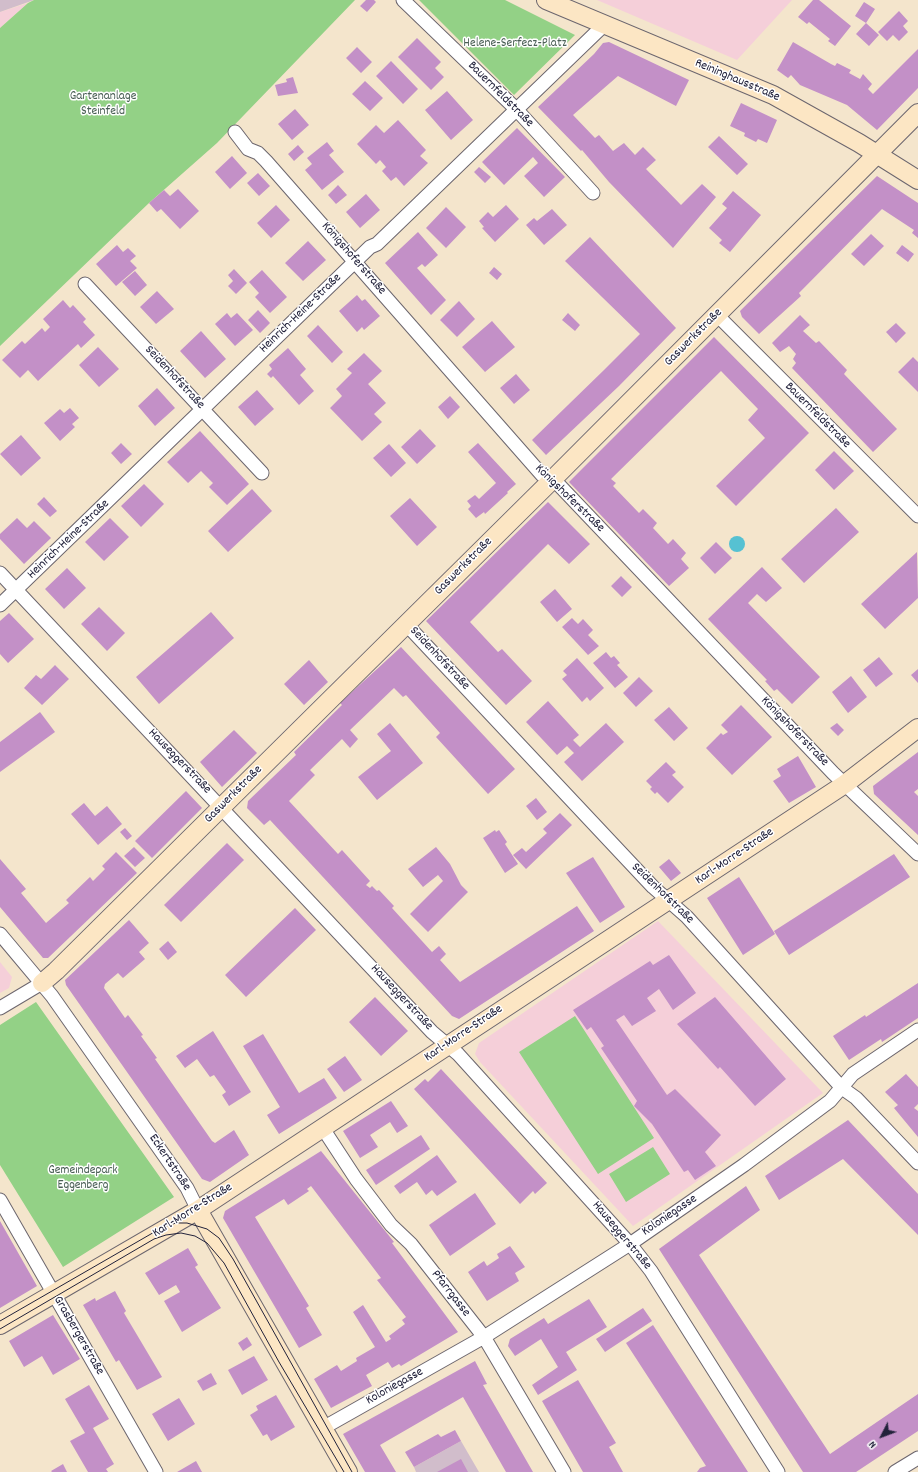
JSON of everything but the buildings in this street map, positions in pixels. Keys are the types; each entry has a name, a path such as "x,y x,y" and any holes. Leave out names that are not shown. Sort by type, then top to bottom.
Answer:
{"street":[{"name":"Bauernfeldstraße","path":"403,0 516,109 593,193"},
{"name":"Reininghausstraße","path":"546,0 773,95 859,143 918,180"},
{"name":"Heinrich-Heine-Straße","path":"0,605 370,247 378,244 604,25"},
{"name":"Gaswerkstraße","path":"0,1008 42,983 56,971 551,482 918,113"},
{"name":"Königshoferstraße","path":"234,132 248,149 258,153 266,161 542,475 551,482 559,485 845,784 918,854"},
{"name":"Seidenhofstraße","path":"85,284 262,473"},
{"name":"Bauernfeldstraße","path":"717,315 918,516"},
{"name":"Hauseggerstraße","path":"0,573 447,1046 458,1054 630,1244 651,1271 778,1472"},
{"name":"Seidenhofstraße","path":"406,624 648,881 687,916 842,1088 856,1098 918,1163"},
{"name":"Karl-Morre-Straße","path":"0,1325 198,1210 845,784 918,728"},
{"name":"Eckertstraße","path":"0,934 42,983 187,1188 198,1210 348,1472"},
{"name":"Koloniegasse","path":"323,1428 484,1337 630,1244 744,1165 830,1101 853,1074 918,1030"},
{"name":"Pfarrgasse","path":"322,1127 356,1179 393,1228 411,1244 484,1337 564,1472"},
{"name":"Grasbergerstraße","path":"0,1200 156,1472"},
{"path":"895,1472 918,1458"}],"shaded area":[{"path":"0,0 34,0 0,12"},
{"path":"597,0 792,0 737,60"},
{"path":"28,3 0,28 0,12"},
{"path":"658,921 823,1093 633,1226 480,1062 475,1054 479,1043"},
{"path":"0,962 12,977 9,988 0,993"},
{"path":"461,1441 479,1472 416,1472 414,1467"}],"green space":[{"name":"Gartenanlage Steinfeld","path":"34,0 355,0 217,143 149,203 0,346 0,28 28,3"},
{"name":"Helene-Serfecz-Platz","path":"419,0 505,0 575,35 514,95"},
{"name":"Gemeindepark Eggenberg","path":"36,1002 174,1197 63,1267 0,1165 0,1025"},
{"path":"575,1016 654,1138 598,1174 519,1052"},
{"path":"653,1147 670,1174 626,1202 609,1174"}],"water":[{"path":"737,536 743,538 745,544 743,550 737,552 731,550 729,544 731,538"}],"tram line":[{"path":"0,1321 163,1227 176,1223 187,1223 207,1229 219,1238 233,1259 352,1472"},
{"path":"0,1329 154,1239 166,1235 181,1233 195,1236 207,1243 224,1263 279,1362 344,1472"}]}
